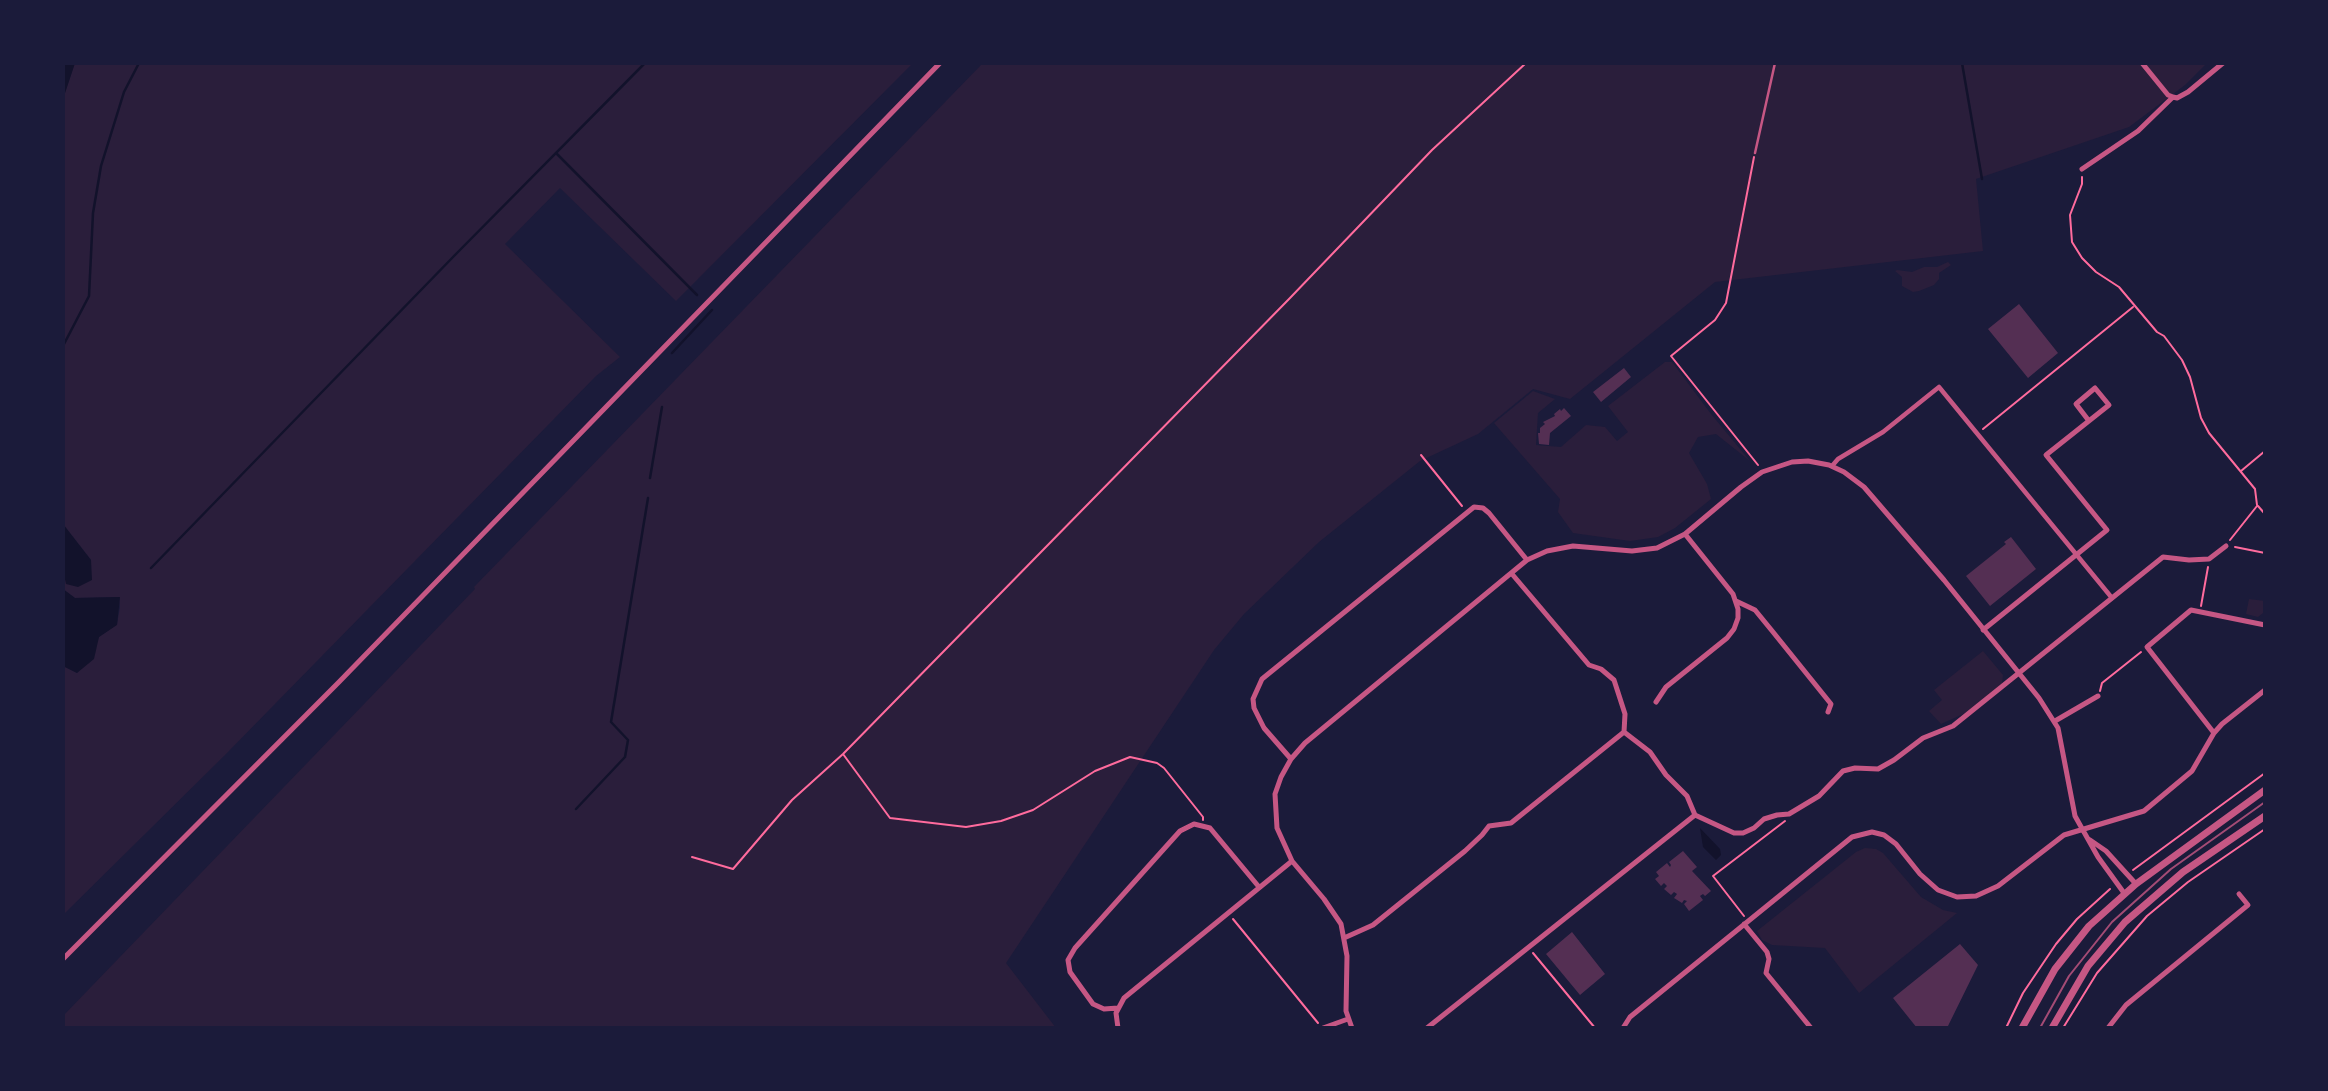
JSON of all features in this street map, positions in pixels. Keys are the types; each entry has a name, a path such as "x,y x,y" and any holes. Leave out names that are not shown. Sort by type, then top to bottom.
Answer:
{"street":[{"path":"63,959 339,682 940,63"},
{"path":"2142,63 2168,95 2177,98 2223,63"},
{"path":"2082,169 2138,131 2173,97"},
{"path":"1832,466 1883,432 1939,387 2112,598"},
{"path":"1983,630 2107,530 2046,455 2089,421 2109,405 2095,388 2076,404 2089,421"},
{"path":"1352,1028 1348,1019 1345,938 1341,924 1292,861 1280,836 1275,811 1277,785 1290,759 1320,730 1527,560 1547,551 1573,546 1644,551 1669,544 1741,487 1770,468 1800,461 1832,466 1864,487 2055,721 2063,746 2071,802 2081,828 2124,894"},
{"path":"1290,759 1258,718 1253,699 1258,684 1466,511 1475,507 1483,508 1527,560"},
{"path":"1656,702 1666,687 1727,638 1738,618 1737,601 1729,587 1685,534"},
{"path":"1624,732 1650,752 1673,784 1687,796 1695,815 1734,833 1744,834 1764,819 1789,814 1819,796 1843,771 1855,768 1878,769 1923,738 1953,726 2163,557 2208,559 2226,546"},
{"path":"1345,938 1373,925 1471,846 1489,826 1511,823 1624,732 1625,713 1614,680 1601,669 1589,665 1512,574"},
{"path":"1737,601 1755,610 1774,633 1831,704 1828,712"},
{"path":"2214,733 2147,647 2191,610 2265,625"},
{"path":"1623,1028 1630,1017 1840,845 1859,834 1872,832 1884,835 1896,844 1920,874 1938,890 1957,897 1976,896 1998,886 2064,835 2144,811 2192,771 2222,724 2265,690"},
{"path":"2055,721 2098,696"},
{"path":"2022,1028 2046,982 2089,926 2136,884 2265,790"},
{"path":"1427,1028 1695,815"},
{"path":"2052,1028 2088,966 2125,922 2174,880 2265,816"},
{"path":"1118,1008 1100,1008 1091,1000 1070,972 1068,960 1180,831 1189,824 1203,825 1216,833 1259,887"},
{"path":"2090,840 2106,850 2136,884"},
{"path":"1118,1028 1118,1008 1124,998 1292,861"},
{"path":"2108,1028 2126,1005 2248,905 2239,894"},
{"path":"1744,924 1767,953 1769,959 1766,973 1811,1028"},
{"path":"1323,1028 1348,1019"}],"lane":[{"path":"1755,153 1774,63"}],"path":[{"path":"692,857 733,869 792,800 843,754 1432,150 1526,63"},
{"path":"1755,153 1726,303 1715,320 1671,356 1760,467"},
{"path":"2082,169 2082,184 2070,215 2072,242 2082,258 2096,272 2119,287 2157,332 2164,335 2182,360 2205,425 2255,489 2257,505 2265,514"},
{"path":"1977,434 2134,306"},
{"path":"2240,472 2265,451"},
{"path":"1420,455 1466,511"},
{"path":"2257,505 2226,546 2265,553"},
{"path":"2200,611 2208,559"},
{"path":"2098,696 2102,683 2147,647"},
{"path":"843,754 890,818 966,827 1001,821 1032,810 1095,771 1130,758 1157,763 1164,768 1203,817 1203,825"},
{"path":"1744,924 1745,917 1713,876 1779,828 1789,814"},
{"path":"2063,1028 2097,973 2147,916 2188,882 2265,829"},
{"path":"1228,913 1323,1028"},
{"path":"1529,948 1595,1028"}],"shaded area":[{"path":"63,63 75,63 63,99"},
{"path":"75,63 913,63 676,301 560,188 505,244 620,357 596,376 225,755 63,915 63,666 77,673 99,637 117,624 120,607 119,597 75,598 63,589 63,570 67,584 91,560 63,524 63,99"},
{"path":"983,63 2207,63 2185,85 2129,127 1976,179 1983,251 1715,282 1570,399 1533,389 1478,434 1420,461 1319,542 1244,614 1214,650 1006,963 1056,1028 63,1028 63,1016 475,589 474,587"},
{"path":"1948,262 1951,265 1939,273 1939,279 1934,285 1919,291 1913,292 1902,286 1902,277 1895,271 1912,272"},
{"path":"1665,362 1672,362 1750,461 1716,434 1698,437 1689,453 1707,484 1711,499 1675,528 1658,537 1630,541 1573,533 1558,512 1560,499 1494,423 1533,391 1555,399 1538,413 1536,445 1561,447 1586,425 1605,427 1617,441 1628,432 1608,406"},
{"path":"63,524 91,560 92,580 78,587 66,584 63,570"},
{"path":"63,589 75,598 120,597 117,625 99,637 94,659 77,673 63,666"},
{"path":"2249,599 2265,601 2265,614 2258,617 2246,614"},
{"path":"1983,651 2003,675 2002,684 1970,711 1941,724 1929,711 1942,700 1934,690"},
{"path":"1700,828 1720,849 1721,855 1716,860 1703,847"},
{"path":"1865,848 1883,853 1921,897 1943,910 1957,913 1859,993 1825,948 1772,945 1762,940 1757,931 1856,852"}],"building":[{"path":"2019,304 2058,353 2028,378 1988,329"},
{"path":"1624,368 1631,377 1601,402 1593,392"},
{"path":"1564,408 1571,416 1550,433 1549,445 1539,444 1538,433 1545,424 1543,422"},
{"path":"2011,537 2036,569 1990,606 1966,576"},
{"path":"1683,851 1697,867 1692,871 1711,891 1700,896 1703,900 1689,911 1684,904 1687,901 1682,903 1674,898 1677,894 1674,892 1671,895 1664,889 1667,886 1664,883 1661,886 1655,879 1659,876 1656,872 1667,863 1670,867 1669,862"},
{"path":"1572,932 1605,974 1580,995 1546,954"},
{"path":"1960,944 1978,965 1947,1028 1917,1028 1893,998"}],"waterway":[{"path":"63,346 89,296 93,213 101,166 124,92 139,63"},
{"path":"151,568 645,63"},
{"path":"1962,63 1982,179"},
{"path":"556,153 697,295"},
{"path":"672,353 712,310"},
{"path":"650,478 662,407"},
{"path":"576,809 625,757 628,740 611,722 648,498"}],"tram line":[{"path":"2040,1028 2069,976 2112,922 2171,869 2265,802"}]}
